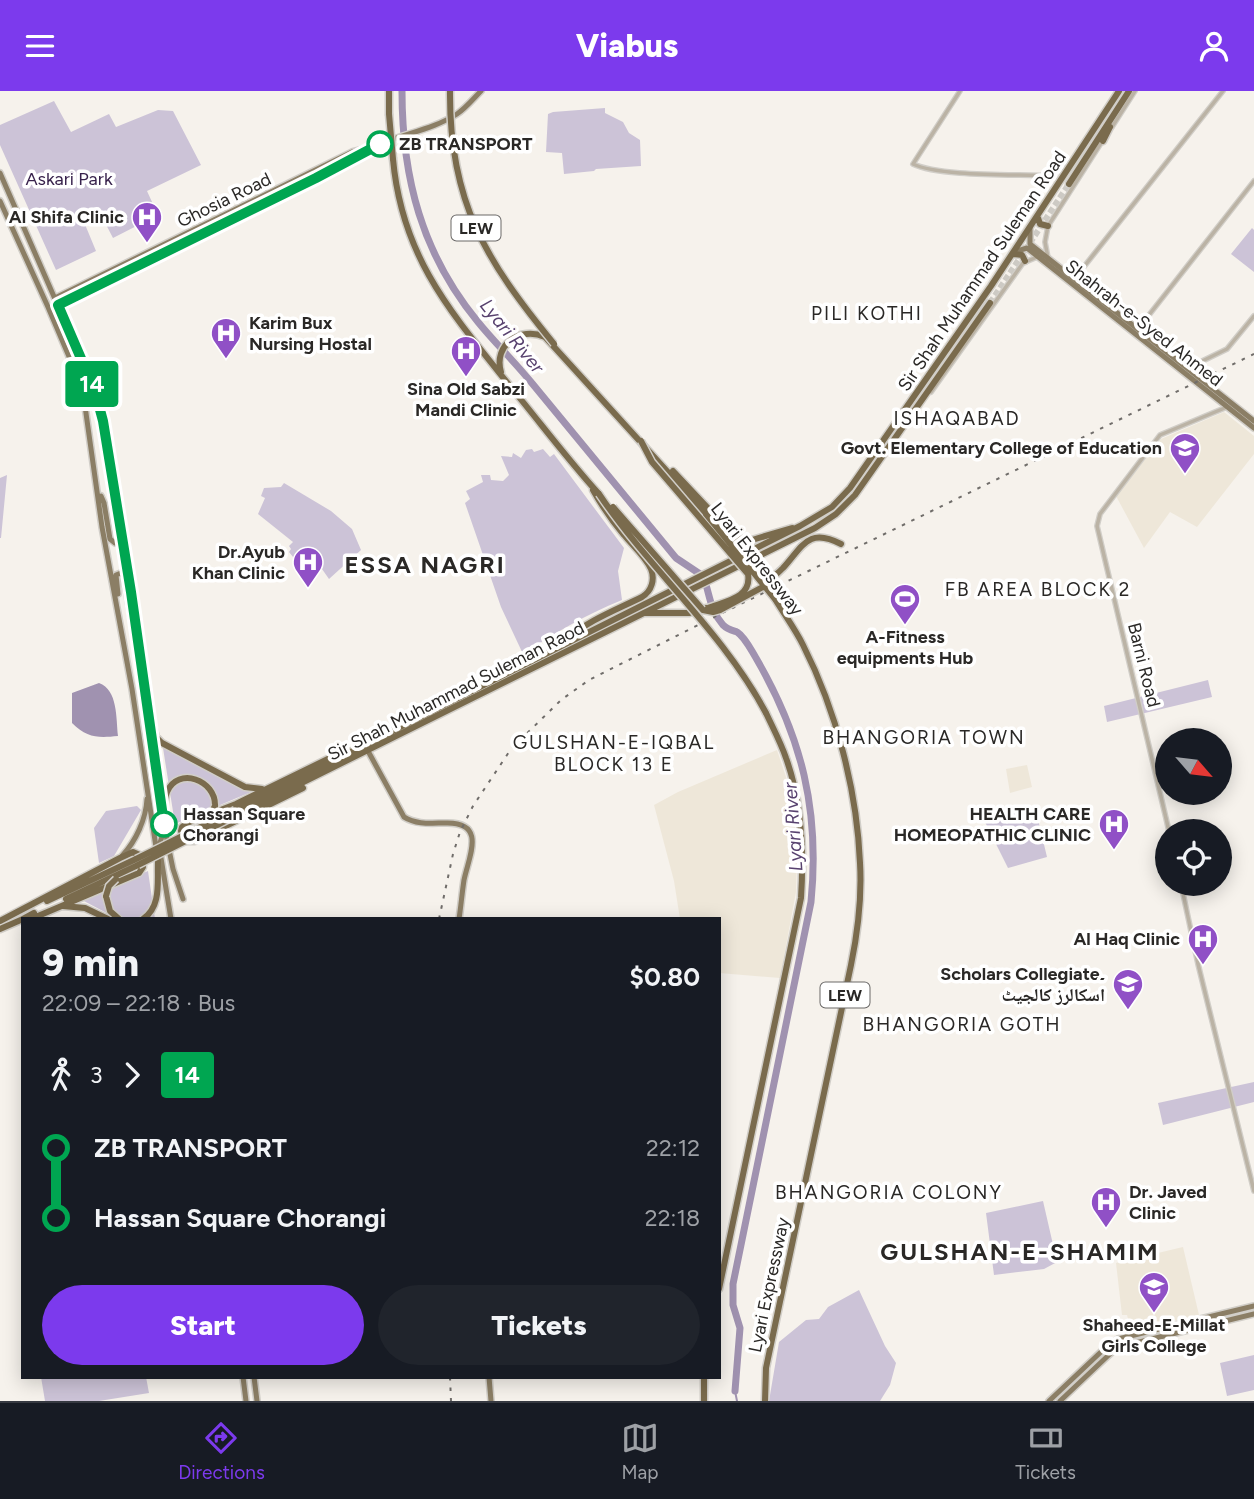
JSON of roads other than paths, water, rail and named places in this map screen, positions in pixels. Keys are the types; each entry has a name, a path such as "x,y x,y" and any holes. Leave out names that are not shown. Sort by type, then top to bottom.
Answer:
{"highway":[{"path":"389,91 394,172 403,215 414,246 446,306 590,484 703,610 720,610 763,587 784,567 815,528"},
{"name":"Lyari Expressway","path":"450,91 457,179 482,242 501,277 554,344 732,544 775,599 803,645 828,705 846,767 860,864 857,933 766,1369 765,1401"},
{"name":"Sir Shah Muhammad Suleman Road","path":"733,563 800,526 829,515 874,455 1014,253 1119,91"},
{"path":"1103,141 1127,94"},
{"name":"Sir Shah Muhammad Suleman Road","path":"1069,184 1127,94"},
{"path":"1038,216 1040,224 1048,226"},
{"path":"1014,253 1022,255 1025,261"},
{"name":"Sir Shah Muhammad Suleman Road","path":"733,563 815,528 855,495 990,303"},
{"path":"506,380 499,363 504,347 510,340 518,335 531,333 545,337 554,344"},
{"name":"LEW","path":"641,442 676,473 736,538 743,541 759,539 800,526"},
{"name":"LEW","path":"641,442 652,462 726,545 748,574 748,586 741,596 689,613 641,614"},
{"path":"557,647 579,628 647,593 652,582 652,570 600,504 590,484"},
{"path":"599,494 621,525 730,657 759,701 786,756 797,802 802,862 799,910 721,1280"},
{"path":"804,542 821,537 841,544"},
{"path":"29,917 137,864 356,748 683,584 733,563"},
{"name":"Sir Shah Muhammad Suleman Raod","path":"236,812 368,751 687,591 733,563"},
{"path":"147,706 156,737 162,743 251,790 280,782"},
{"path":"356,748 328,758 236,804 187,824 181,831 185,841 195,842 317,781 356,757"},
{"path":"117,917 110,911 106,896 109,886 137,864 209,820 215,806 214,795 207,785 195,778 182,779 167,791 164,815"},
{"path":"197,828 236,812"},
{"path":"0,921 133,852 144,859 142,870 36,917"},
{"path":"145,917 151,912 158,896 158,861"},
{"path":"0,921 137,864"},
{"path":"60,906 85,908 103,917"},
{"path":"0,929 21,921"},
{"path":"704,1379 704,1401"}],"main road":[{"name":"Ghosia Road","path":"55,298 237,213 352,152 435,124 458,113 479,91"},
{"path":"0,173 97,397 131,592 164,827 183,899"},
{"path":"0,201 79,380 84,399 102,527 169,917"},
{"path":"58,305 237,213"},
{"name":"Shahrah-e-Syed Ahmed","path":"1030,228 1030,244 1046,259 1229,405 1254,421"},
{"name":"Shahrah-e-Syed Ahmed","path":"1014,253 1027,248 1075,278 1188,368 1254,428"},
{"path":"84,399 97,397"},
{"path":"98,490 104,503 110,539 115,543 119,539 116,502"},
{"path":"124,645 116,579 119,573 124,577 138,643"},
{"path":"368,751 404,817 412,822 460,823 469,830 473,845 459,917"},
{"path":"120,858 130,846 143,821 148,785"},
{"path":"164,827 159,846 169,917"},
{"path":"1049,1401 1118,1339 1254,1306"},
{"path":"1060,1401 1113,1351 1123,1346 1254,1314"},
{"path":"243,1379 246,1401"},
{"path":"254,1379 257,1401"},
{"path":"489,1379 491,1401"}],"street":[{"path":"960,91 913,164 922,169 1052,176"},
{"path":"921,404 1025,261 1033,257 1046,259 1048,226 1135,91"},
{"path":"1075,278 1223,91"},
{"path":"1138,329 1254,181"},
{"path":"1188,368 1227,349 1254,316"},
{"name":"Barni Road","path":"1166,819 1097,526 1100,514 1160,435 1229,405"},
{"path":"1184,896 1254,1191"}],"waterway":[{"name":"Lyari River","path":"402,91 411,184 429,242 442,269 478,322 525,374 676,558 703,576 718,619 745,640 772,687 796,746 804,775 813,837 811,902 733,1284 733,1305 740,1328 735,1391"},
{"path":"735,1391 737,1401"}],"tunnel":[{"path":"990,303 1069,184"}],"railway":[{"path":"439,917 453,854 473,806 511,749 561,700 589,680 1254,354"},
{"path":"450,1379 451,1401"}],"place":[{"name":"ZB TRANSPORT","path":"380,144"},
{"name":"Al Shifa Clinic","path":"147,244"},
{"name":"Karim Bux Nursing Hostal","path":"226,360"},
{"name":"Sina Old Sabzi Mandi Clinic","path":"466,378"},
{"name":"Govt. Elementary College of Education","path":"1185,475"},
{"name":"Dr.Ayub Khan Clinic","path":"308,589"},
{"name":"A-Fitness equipments Hub","path":"905,626"},
{"name":"Hassan Square Chorangi","path":"164,824"},
{"name":"HEALTH CARE HOMEOPATHIC CLINIC","path":"1114,851"},
{"name":"Al Haq Clinic","path":"1203,966"},
{"name":"Scholars Collegiate۔ اسکالرز کالجیٹ","path":"1128,1011"},
{"name":"Dr. Javed Clinic","path":"1106,1229"},
{"name":"Shaheed-E-Millat Girls College","path":"1154,1314"}],"district":[{"name":"PILI KOTHI","path":"867,313"},
{"name":"ISHAQABAD","path":"957,418"},
{"name":"ESSA NAGRI","path":"425,564"},
{"name":"FB AREA BLOCK 2","path":"1038,589"},
{"name":"BHANGORIA TOWN","path":"924,737"},
{"name":"GULSHAN-E-IQBAL BLOCK 13 E","path":"614,753"},
{"name":"BHANGORIA GOTH","path":"962,1024"},
{"name":"BHANGORIA COLONY","path":"889,1192"},
{"name":"GULSHAN-E-SHAMIM","path":"1020,1251"}],"park label":[{"name":"Askari Park","path":"69,179"}]}
